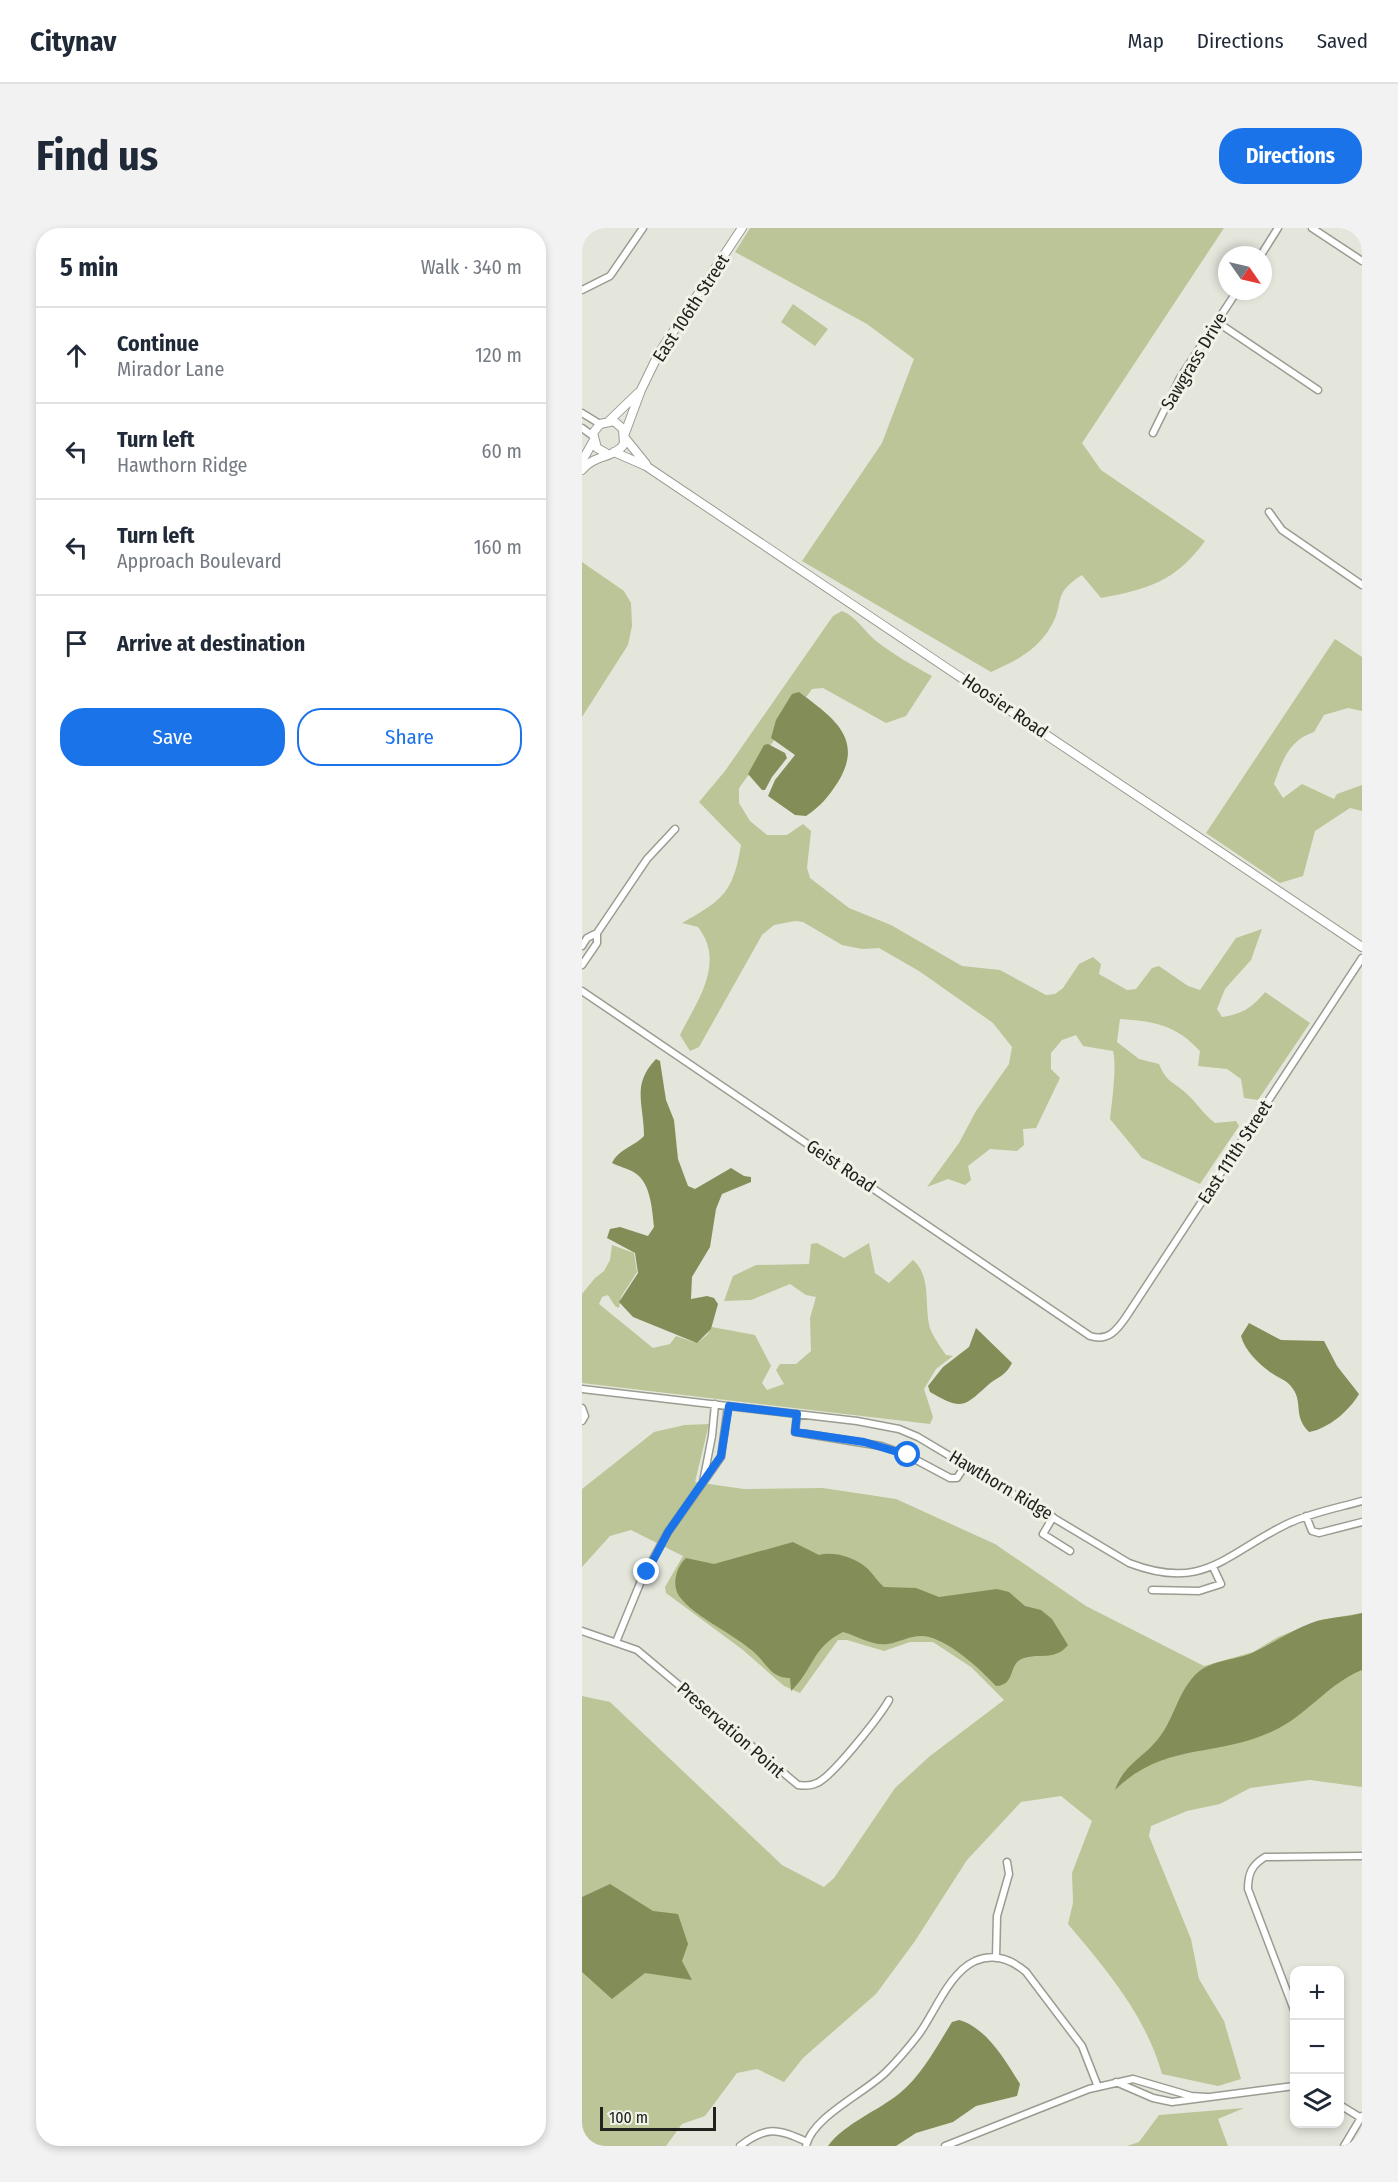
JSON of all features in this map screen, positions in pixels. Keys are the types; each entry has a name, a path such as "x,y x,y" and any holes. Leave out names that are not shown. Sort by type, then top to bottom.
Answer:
{"street":[{"path":"582,290 610,276 643,228"},
{"name":"East 106th Street","path":"625,435 641,390 659,353 742,228"},
{"path":"1267,246 1278,228"},
{"path":"1312,228 1362,261"},
{"name":"Sawgrass Drive","path":"1153,433 1180,378 1231,300"},
{"path":"1217,322 1318,390"},
{"name":"East 106th Street","path":"609,421 641,390"},
{"path":"582,413 600,424"},
{"path":"582,461 600,424 609,421 621,426 625,435 621,448 582,470"},
{"path":"582,428 593,438 597,448 610,453"},
{"name":"Hoosier Road","path":"625,435 646,465"},
{"name":"Hoosier Road","path":"610,453 646,465 1362,947"},
{"path":"1269,512 1282,530 1362,585"},
{"path":"582,946 587,938 597,933 647,859 675,829"},
{"path":"582,965 597,943 597,933"},
{"name":"East 111th Street","path":"1102,1338 1112,1334 1126,1317 1362,958"},
{"name":"Geist Road","path":"582,991 1090,1336 1102,1338"},
{"name":"Hawthorn Ridge","path":"582,1389 857,1421 899,1429 966,1464 1129,1563 1143,1569 1175,1574 1213,1567 1285,1525 1306,1516 1362,1502"},
{"path":"703,1483 712,1436 715,1404"},
{"path":"616,1642 641,1581 668,1532 721,1456 729,1406"},
{"path":"582,1408 585,1416 582,1421"},
{"path":"797,1414 795,1432 881,1446 913,1458 950,1478 957,1478 966,1464"},
{"path":"1306,1516 1312,1531 1320,1533 1362,1522"},
{"path":"1053,1517 1043,1534 1070,1551"},
{"path":"1152,1590 1199,1591 1221,1584 1213,1567"},
{"name":"Preservation Point","path":"582,1631 616,1642 646,1658 798,1785 807,1786 824,1779 878,1720 889,1700"},
{"path":"1290,1999 1248,1889 1248,1876 1254,1863 1265,1857 1362,1856"},
{"path":"996,1958 997,1916 1009,1874 1007,1862"},
{"path":"740,2146 755,2134 766,2131 779,2131 806,2144 826,2118 865,2091 905,2052 964,1968 976,1961 996,1958 1016,1964 1026,1972 1082,2046 1098,2087"},
{"path":"945,2146 1116,2082 1133,2079 1146,2080 1191,2096 1206,2097"},
{"path":"1116,2082 1153,2098 1172,2102 1290,2086"},
{"path":"1344,2107 1361,2117 1344,2146"}],"shaded area":[{"path":"750,228 1224,228 1082,443 1101,470 1205,541 1183,566 1171,575 1133,591 1101,598 1082,575 1072,582 1062,594 1055,619 1038,643 1016,660 991,672 802,561 882,443 914,359 867,324 735,252"},
{"path":"793,304 828,329 815,346 781,322"},
{"path":"582,562 624,591 631,603 632,626 628,645 582,717"},
{"path":"842,611 852,617 883,646 932,676 906,716 886,723 823,688 812,689 739,788 739,803 750,821 767,835 787,835 803,824 811,831 807,868 810,878 849,908 891,925 962,966 1000,970 1046,995 1055,994 1063,988 1079,964 1093,957 1101,964 1099,974 1127,990 1136,989 1152,968 1159,966 1188,986 1200,990 1236,938 1262,929 1251,960 1225,989 1217,1009 1222,1017 1235,1014 1251,1006 1265,992 1310,1023 1258,1100 1244,1098 1241,1079 1227,1069 1198,1066 1200,1051 1182,1035 1154,1023 1120,1019 1117,1042 1139,1059 1159,1064 1168,1079 1188,1095 1215,1123 1236,1121 1239,1126 1200,1184 1142,1158 1110,1119 1114,1074 1113,1051 1083,1046 1076,1035 1062,1040 1051,1053 1051,1069 1060,1078 1036,1128 1023,1129 1024,1145 1017,1151 990,1149 968,1166 971,1180 965,1185 948,1179 927,1187 959,1143 976,1111 1009,1064 1012,1047 993,1023 919,971 879,948 862,949 842,945 803,922 795,921 774,925 762,935 699,1047 690,1051 680,1035 701,995 709,968 706,941 698,927 682,923 717,901 724,893 734,874 741,845 699,802 725,771 833,616"},
{"path":"1335,639 1362,657 1362,711 1348,708 1324,715 1314,732 1298,740 1292,746 1280,767 1274,784 1283,798 1302,784 1334,799 1337,794 1362,785 1362,811 1350,808 1315,831 1303,876 1280,883 1206,833"},
{"path":"799,692 833,720 846,741 848,753 845,767 835,787 820,805 806,816 795,815 768,796 775,780 795,755 771,738 776,720 792,694"},
{"path":"768,744 785,753 787,758 765,790 762,790 748,774 764,745"},
{"path":"656,1059 660,1061 666,1100 674,1120 678,1159 688,1186 695,1189 731,1168 744,1176 751,1177 751,1182 722,1194 716,1209 710,1247 692,1277 691,1299 707,1296 714,1298 718,1304 711,1329 697,1343 633,1317 619,1302 638,1273 635,1253 607,1238 610,1229 620,1227 648,1236 654,1227 650,1197 644,1183 632,1171 612,1163 618,1154 644,1136 641,1086 648,1068"},
{"path":"817,1243 844,1258 869,1243 875,1273 889,1283 913,1260 919,1267 925,1284 931,1331 946,1355 953,1356 936,1369 924,1389 933,1417 930,1424 582,1383 582,1294 604,1271 610,1260 612,1245 634,1253 637,1272 621,1297 619,1308 608,1295 602,1297 599,1304 653,1348 670,1344 676,1336 697,1343 707,1335 712,1327 755,1335 771,1366 762,1383 767,1390 784,1384 776,1370 780,1364 796,1364 811,1351 810,1318 816,1297 806,1295 790,1284 751,1300 724,1301 733,1276 756,1265 809,1264 811,1244"},
{"path":"1249,1323 1281,1340 1324,1341 1337,1366 1359,1394 1355,1400 1331,1423 1309,1432 1301,1420 1296,1394 1291,1386 1261,1365 1246,1347 1241,1336"},
{"path":"976,1328 1012,1363 1004,1374 973,1398 961,1404 955,1404 930,1392 928,1386 943,1367 969,1347"},
{"path":"709,1424 695,1482 744,1489 823,1488 896,1499 995,1544 1086,1606 1204,1666 1253,1652 1278,1637 1320,1620 1362,1613 1362,1787 1310,1780 1250,1788 1220,1804 1187,1811 1151,1826 1149,1836 1191,1939 1199,1979 1224,2021 1241,2079 1218,2086 1162,2074 1146,2032 1135,2013 1110,1976 1068,1924 1073,1903 1072,1873 1092,1821 1061,1796 1021,1802 967,1860 915,1941 876,1994 803,2058 784,2082 757,2069 737,2073 705,2116 682,2124 666,2146 582,2146 582,1696 610,1702 782,1865 824,1887 834,1878 895,1788 930,1756 1004,1700 971,1667 933,1642 910,1642 884,1651 847,1640 838,1640 800,1693 784,1686 743,1650 666,1593 665,1587 683,1556 631,1530 610,1536 582,1567 582,1489 654,1432 685,1425"},
{"path":"793,1542 819,1555 845,1556 858,1562 868,1569 884,1587 916,1588 939,1597 997,1589 1009,1592 1025,1606 1041,1610 1052,1619 1068,1645 1053,1655 1024,1658 1015,1664 1007,1682 996,1686 974,1665 938,1640 918,1636 882,1644 843,1632 825,1644 791,1691 790,1678 775,1674 739,1640 686,1604 679,1596 675,1581 678,1570 686,1558 714,1564"},
{"path":"1362,1613 1362,1670 1338,1683 1284,1726 1250,1740 1171,1757 1152,1764 1133,1775 1115,1790 1123,1774 1163,1732 1183,1691 1200,1671 1214,1664 1252,1653 1317,1621"},
{"path":"610,1884 653,1911 678,1914 688,1944 682,1961 692,1980 645,1973 612,1999 582,1972 582,1897"},
{"path":"959,2020 987,2037 1001,2055 1020,2084 1017,2096 976,2106 953,2122 916,2133 896,2146 828,2146 852,2124 891,2100 908,2086 929,2060 952,2022"},
{"path":"1244,2108 1218,2119 1228,2146 1127,2146 1139,2142 1159,2115"}],"route":[{"path":"647,1572 668,1532 721,1456 729,1406 797,1414 795,1432 864,1442 908,1455"}]}
